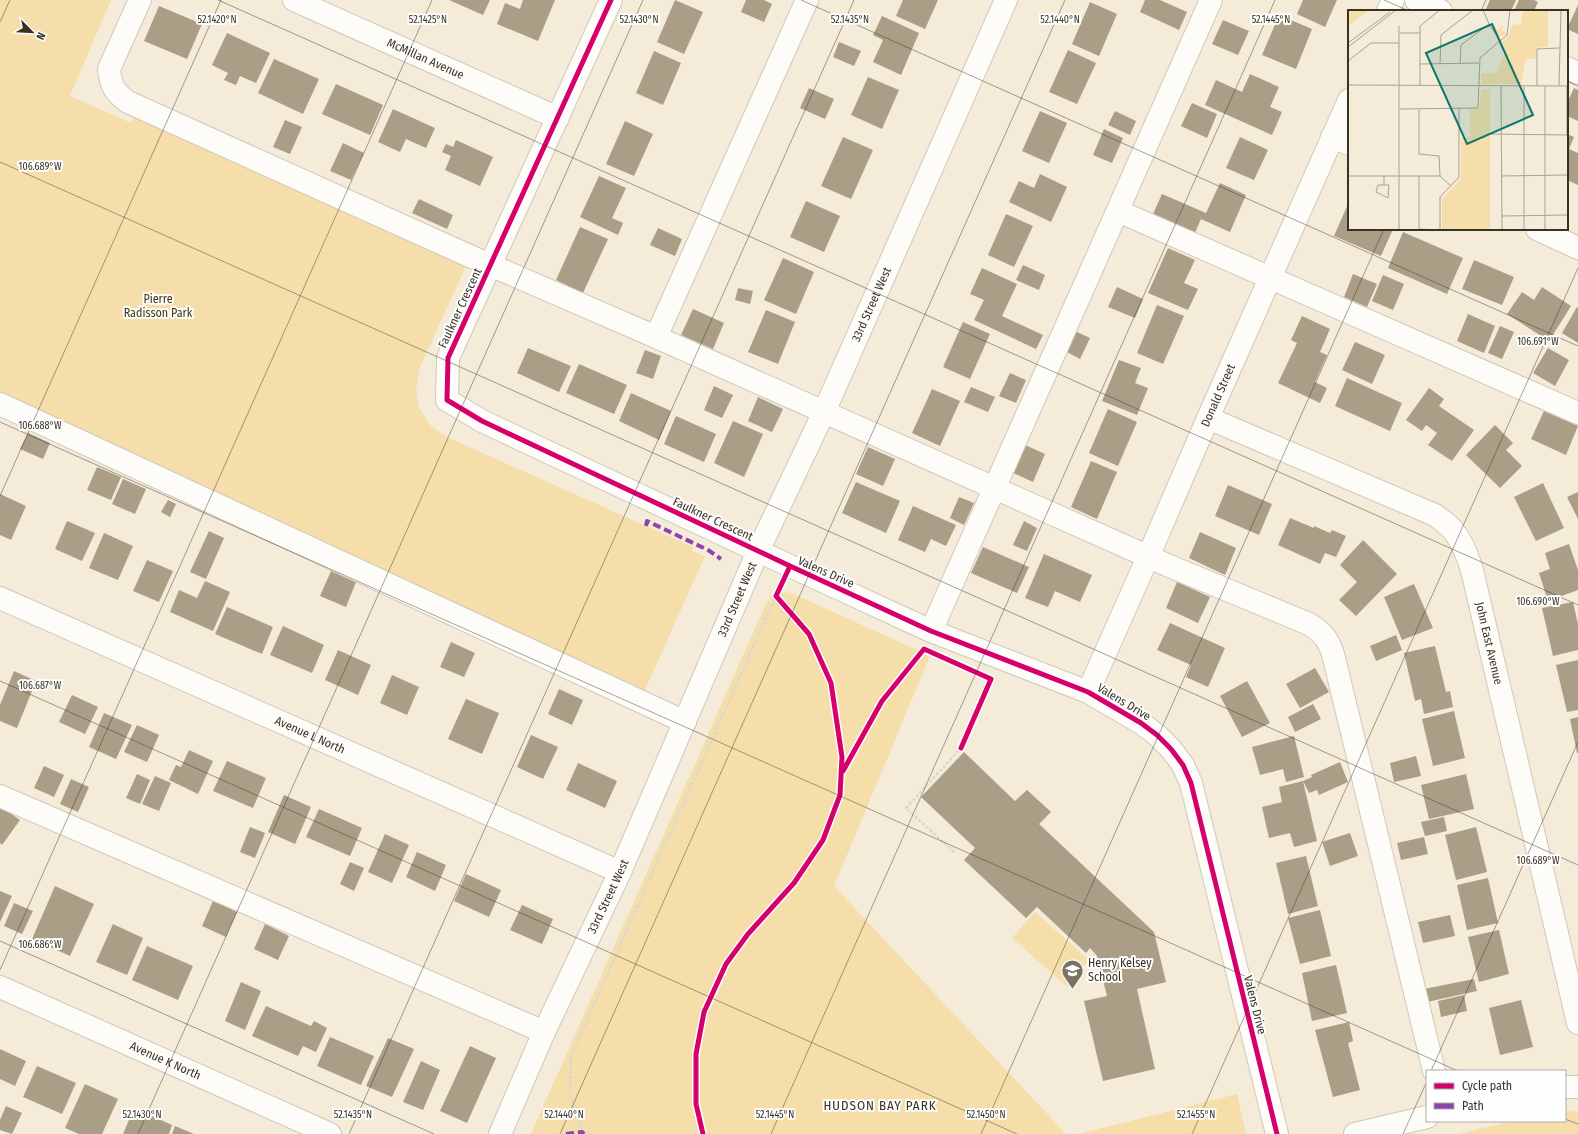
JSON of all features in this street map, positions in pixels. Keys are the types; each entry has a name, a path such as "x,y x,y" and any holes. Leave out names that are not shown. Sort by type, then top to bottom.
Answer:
{"street":[{"path":"140,0 109,69 113,89 120,96 136,105 994,489 1148,557 1318,629 1326,637 1334,658 1434,1070"},
{"name":"McMillan Avenue","path":"294,0 558,118"},
{"name":"Faulkner Crescent","path":"611,0 448,358 447,400 482,421 758,551"},
{"path":"656,337 807,0"},
{"name":"33rd Street West","path":"500,1134 544,1032 620,872 758,551 824,412 1006,0"},
{"path":"931,631 1211,0"},
{"path":"1388,10 1393,0"},
{"path":"1416,0 1439,10"},
{"path":"1568,68 1578,73"},
{"name":"Donald Street","path":"1088,692 1270,277 1341,141 1348,105"},
{"path":"1118,211 1578,413"},
{"path":"1539,230 1578,248"},
{"path":"0,404 685,722"},
{"name":"John East Avenue","path":"1208,418 1435,515 1451,528 1462,545 1471,565 1476,583 1578,1024"},
{"name":"Valens Drive","path":"758,551 931,631 1088,692 1141,723 1157,735 1171,749 1183,765 1191,783 1277,1134"},
{"name":"Avenue L North","path":"0,598 620,872"},
{"path":"0,796 544,1032"},
{"name":"Avenue K North","path":"0,987 330,1134"},
{"path":"1566,1087 1578,1087"},
{"path":"1355,1134 1426,1117"}],"path":[{"path":"582,1132 570,1095 571,1056 776,596"},
{"path":"954,852 906,808 961,748"}],"green space":[{"name":"Pierre Radisson Park","path":"0,0 111,0 70,96 131,123 134,116 466,266 420,367 416,388 419,408 431,426 449,438 693,547 692,551 705,556 645,690 0,408"},
{"path":"786,592 796,595 930,656 834,886 1066,1134 531,1134 764,608 772,596"},
{"path":"1035,912 1089,960 1066,986 1012,938"},
{"path":"1237,1094 1246,1134 1079,1134"},
{"path":"1566,1110 1578,1112 1578,1134 1457,1134 1510,1122 1566,1122"}],"building":[{"path":"449,0 490,0 483,15"},
{"path":"523,0 555,0 538,41 497,24 505,3 520,9"},
{"path":"675,0 703,12 684,54 657,42"},
{"path":"746,0 764,0 772,4 764,22 741,12"},
{"path":"903,0 938,0 925,29 896,16"},
{"path":"1145,0 1160,0 1187,12 1179,30 1140,12"},
{"path":"1303,0 1337,0 1325,27 1297,14"},
{"path":"1490,0 1516,0 1511,10 1485,10"},
{"path":"1519,0 1534,0 1538,2 1534,10 1514,10"},
{"path":"1090,2 1117,14 1099,56 1072,44"},
{"path":"1578,5 1578,34 1568,29"},
{"path":"159,6 202,24 187,59 144,41"},
{"path":"1279,15 1312,29 1296,69 1262,55"},
{"path":"882,16 919,33 901,75 873,62 883,40 873,35"},
{"path":"1223,20 1249,31 1238,55 1212,44"},
{"path":"227,33 270,53 256,83 240,76 236,85 224,80 228,73 212,65"},
{"path":"839,42 861,51 854,66 833,57"},
{"path":"1068,50 1096,63 1077,104 1049,92"},
{"path":"654,51 681,63 663,105 636,93"},
{"path":"274,59 319,79 303,114 258,93"},
{"path":"1250,74 1279,87 1270,107 1282,112 1272,135 1205,105 1216,80 1242,92"},
{"path":"868,77 899,90 882,129 851,115"},
{"path":"336,84 383,105 370,135 322,114"},
{"path":"809,88 834,99 825,119 800,108"},
{"path":"1574,88 1578,90 1578,121 1568,116 1568,101"},
{"path":"1192,103 1217,114 1207,138 1181,126"},
{"path":"393,109 435,128 426,148 406,139 400,152 378,142"},
{"path":"1040,111 1067,123 1049,163 1022,151"},
{"path":"1115,111 1136,121 1130,135 1108,125"},
{"path":"285,120 302,127 290,154 273,147"},
{"path":"625,121 653,134 634,176 606,164"},
{"path":"1104,129 1123,138 1112,163 1093,155"},
{"path":"1568,134 1574,137 1569,149 1578,153 1578,185 1568,180"},
{"path":"843,137 873,150 851,199 821,186"},
{"path":"1240,137 1268,150 1254,180 1226,168"},
{"path":"456,140 493,157 480,186 445,170 451,156 442,152 446,144 453,147"},
{"path":"343,143 364,153 351,180 330,171"},
{"path":"1040,174 1067,187 1051,222 1009,202 1019,181 1034,188"},
{"path":"599,176 626,188 612,218 623,223 618,235 580,217"},
{"path":"1220,183 1246,195 1230,232 1201,219 1195,233 1153,214 1162,194 1206,213"},
{"path":"419,199 453,215 447,229 412,213"},
{"path":"806,201 840,216 824,252 790,237"},
{"path":"1348,204 1348,230 1393,230 1381,256 1334,236"},
{"path":"1006,214 1033,226 1014,267 988,255"},
{"path":"580,227 608,239 583,293 556,280"},
{"path":"658,228 682,239 675,256 650,245"},
{"path":"1403,232 1463,258 1447,294 1388,268"},
{"path":"1168,248 1195,260 1184,283 1198,289 1188,310 1148,293"},
{"path":"783,258 814,272 796,314 764,300"},
{"path":"1474,260 1514,277 1502,305 1462,289"},
{"path":"1023,265 1045,275 1039,290 1016,280"},
{"path":"982,268 1017,284 1002,316 1043,335 1036,349 974,320 984,300 970,294"},
{"path":"1353,274 1377,284 1367,307 1344,297"},
{"path":"1383,275 1404,284 1393,310 1372,301"},
{"path":"1117,287 1143,299 1135,318 1108,307"},
{"path":"1542,287 1571,306 1549,341 1507,314 1522,292 1534,300"},
{"path":"738,288 753,291 750,304 735,300"},
{"path":"1157,305 1184,316 1163,364 1137,353"},
{"path":"1577,307 1578,308 1578,343 1562,333"},
{"path":"693,309 724,323 713,349 681,335"},
{"path":"766,310 795,322 778,364 748,352"},
{"path":"1468,314 1495,326 1484,353 1457,341"},
{"path":"1302,316 1330,329 1320,352 1327,355 1315,382 1327,388 1320,403 1278,383 1297,343 1291,340"},
{"path":"963,322 990,334 970,379 943,367"},
{"path":"1500,326 1514,332 1502,359 1488,353"},
{"path":"1075,331 1090,338 1080,359 1065,351"},
{"path":"1355,342 1385,355 1372,384 1342,370"},
{"path":"528,348 571,366 559,392 517,373"},
{"path":"1548,348 1569,360 1555,386 1533,373"},
{"path":"645,350 661,356 653,379 636,373"},
{"path":"1119,360 1141,368 1135,383 1148,388 1137,415 1102,401"},
{"path":"579,364 627,385 614,414 566,393"},
{"path":"1010,373 1026,380 1016,403 999,396"},
{"path":"1347,378 1402,403 1390,431 1335,406"},
{"path":"714,386 733,395 722,418 704,410"},
{"path":"971,387 995,397 988,412 964,402"},
{"path":"1429,388 1444,399 1439,406 1474,430 1452,461 1428,445 1437,433 1426,425 1422,431 1406,420"},
{"path":"932,389 960,401 940,446 912,433"},
{"path":"631,393 671,411 659,440 619,421"},
{"path":"758,397 783,409 772,432 748,421"},
{"path":"1108,409 1137,422 1118,466 1089,453"},
{"path":"1544,411 1578,426 1566,455 1531,439"},
{"path":"676,416 716,434 704,462 664,444"},
{"path":"733,421 763,434 744,477 714,463"},
{"path":"1495,425 1513,443 1506,450 1522,466 1500,488 1466,455"},
{"path":"28,433 50,443 43,459 20,449"},
{"path":"1023,444 1045,454 1033,482 1011,472"},
{"path":"868,447 895,459 883,486 856,474"},
{"path":"1091,461 1117,472 1097,519 1071,507"},
{"path":"97,467 121,477 111,500 87,490"},
{"path":"123,479 146,489 135,514 112,504"},
{"path":"856,482 900,501 886,533 842,513"},
{"path":"1543,483 1564,528 1536,541 1514,497"},
{"path":"1228,485 1272,504 1259,535 1215,516"},
{"path":"1578,492 1578,519 1567,497"},
{"path":"0,494 26,506 11,540 0,535"},
{"path":"959,497 974,503 964,525 950,518"},
{"path":"168,500 176,504 170,517 161,512"},
{"path":"913,506 956,525 946,546 931,539 925,552 898,540"},
{"path":"1290,518 1314,528 1314,526 1330,533 1332,530 1346,536 1336,557 1325,553 1320,564 1278,545"},
{"path":"67,521 95,533 82,561 55,549"},
{"path":"1024,521 1037,528 1027,551 1013,545"},
{"path":"209,531 224,538 206,579 190,572"},
{"path":"1200,532 1236,548 1225,575 1189,558"},
{"path":"104,533 133,546 118,580 89,568"},
{"path":"1363,540 1397,574 1356,616 1339,600 1357,582 1340,565"},
{"path":"1569,544 1578,570 1578,590 1548,601 1539,573 1550,569 1545,553"},
{"path":"983,547 1029,567 1017,593 971,573"},
{"path":"1044,554 1092,575 1080,602 1055,591 1048,607 1025,598"},
{"path":"147,560 173,571 159,602 133,591"},
{"path":"331,571 356,582 346,607 320,596"},
{"path":"205,581 230,592 213,631 170,612 179,590 197,598"},
{"path":"1177,582 1210,597 1198,623 1166,608"},
{"path":"1414,584 1433,628 1402,640 1384,597"},
{"path":"1573,602 1578,624 1578,650 1553,656 1542,608"},
{"path":"227,607 273,627 262,654 215,634"},
{"path":"1170,623 1225,648 1208,687 1186,677 1191,665 1157,650"},
{"path":"283,626 324,645 312,673 270,655"},
{"path":"1396,635 1402,650 1376,661 1370,646"},
{"path":"451,642 475,653 464,677 440,667"},
{"path":"1435,646 1446,692 1450,691 1453,707 1424,714 1421,699 1415,701 1404,653"},
{"path":"338,650 371,665 358,695 325,680"},
{"path":"1578,660 1578,710 1567,712 1556,665"},
{"path":"1315,668 1329,692 1300,708 1286,684"},
{"path":"14,671 36,681 17,728 0,721 0,705"},
{"path":"392,675 419,687 407,715 380,703"},
{"path":"1247,681 1270,723 1242,737 1220,696"},
{"path":"559,689 583,700 572,725 548,714"},
{"path":"72,695 98,707 85,734 59,722"},
{"path":"466,699 499,713 482,754 448,739"},
{"path":"1313,704 1321,719 1295,732 1288,717"},
{"path":"1454,711 1465,758 1433,766 1422,719"},
{"path":"104,713 132,725 116,759 89,747"},
{"path":"1578,717 1578,753 1577,753 1570,719"},
{"path":"137,725 159,735 147,762 124,752"},
{"path":"531,735 558,747 543,779 517,767"},
{"path":"1294,736 1304,777 1286,782 1283,769 1260,775 1252,747"},
{"path":"189,750 213,761 198,794 169,780 176,765 181,767"},
{"path":"964,752 1015,801 1027,790 1051,812 1039,824 1154,932 1166,982 1137,989 1155,1069 1103,1081 1084,1001 1107,996 1097,956 1090,948 1086,953 1037,907 1026,918 964,860 975,848 921,797"},
{"path":"1416,756 1421,776 1394,782 1390,763"},
{"path":"227,761 266,778 253,808 213,791"},
{"path":"1340,762 1348,782 1319,795 1317,790 1309,793 1303,781 1312,777 1311,775"},
{"path":"578,763 617,781 605,808 566,790"},
{"path":"44,766 64,775 54,797 34,788"},
{"path":"137,774 150,780 140,804 126,798"},
{"path":"1466,774 1474,809 1429,819 1421,785"},
{"path":"155,776 171,783 159,811 142,804"},
{"path":"71,779 89,787 78,812 60,804"},
{"path":"1303,781 1317,841 1294,847 1290,833 1269,838 1262,807 1282,802 1279,787"},
{"path":"284,795 311,807 295,844 268,832"},
{"path":"0,806 20,820 2,845 0,843"},
{"path":"319,809 362,828 350,856 306,837"},
{"path":"1444,817 1447,831 1425,836 1421,822"},
{"path":"250,827 265,833 255,858 240,852"},
{"path":"1476,827 1487,872 1456,880 1445,835"},
{"path":"1350,833 1358,856 1330,866 1322,842"},
{"path":"385,834 409,845 392,883 368,872"},
{"path":"1424,837 1428,854 1401,860 1397,843"},
{"path":"417,852 446,865 435,891 406,877"},
{"path":"1306,856 1318,906 1288,914 1276,863"},
{"path":"350,862 364,868 354,891 340,884"},
{"path":"466,874 501,890 489,917 454,901"},
{"path":"1488,878 1498,923 1467,930 1457,885"},
{"path":"55,886 94,904 70,956 32,939"},
{"path":"0,891 12,896 0,922"},
{"path":"213,901 237,912 226,937 202,926"},
{"path":"14,903 33,911 22,934 4,926"},
{"path":"522,905 553,919 542,944 510,930"},
{"path":"1320,910 1331,956 1300,964 1288,918"},
{"path":"1450,915 1455,936 1423,943 1418,922"},
{"path":"113,924 143,938 127,975 96,962"},
{"path":"265,924 289,936 278,960 254,949"},
{"path":"1499,930 1509,974 1479,982 1468,937"},
{"path":"147,946 193,966 178,1000 132,980"},
{"path":"1336,965 1347,1013 1312,1021 1302,973"},
{"path":"1474,979 1477,991 1427,1002 1424,989"},
{"path":"241,982 261,991 245,1030 225,1021"},
{"path":"1464,995 1467,1011 1441,1017 1438,1001"},
{"path":"1521,1000 1533,1047 1500,1055 1489,1008"},
{"path":"266,1006 311,1026 314,1021 327,1028 316,1052 303,1046 298,1056 252,1036"},
{"path":"1349,1022 1353,1041 1348,1043 1360,1090 1333,1097 1315,1030"},
{"path":"330,1037 374,1056 361,1085 317,1066"},
{"path":"388,1038 414,1049 392,1097 366,1086"},
{"path":"470,1046 496,1058 467,1123 440,1111"},
{"path":"0,1049 26,1061 15,1086 0,1079"},
{"path":"421,1061 440,1070 423,1110 403,1102"},
{"path":"37,1066 76,1083 62,1114 23,1097"},
{"path":"85,1084 118,1099 102,1134 79,1134 65,1128"},
{"path":"6,1106 22,1113 12,1134 0,1130 0,1120"},
{"path":"134,1108 172,1125 169,1134 123,1134"},
{"path":"175,1126 194,1134 172,1134"}],"marked path":[{"path":"646,526 647,521 708,550 721,559"},
{"path":"566,1134 582,1132 584,1134"}],"cycle path":[{"path":"611,0 448,358 447,400 482,421 931,631 1088,692 1141,723 1157,735 1171,749 1183,765 1191,783 1277,1134"},
{"path":"703,1134 696,1104 696,1054 704,1012 726,964 748,934 794,883 823,840 840,795 842,757 831,683 809,634 776,596 790,566"},
{"path":"843,771 882,701 924,649 991,679 961,748"}],"place":[{"name":"Henry Kelsey School","path":"1072,990"}],"district":[{"name":"HUDSON BAY PARK","path":"880,1105"}]}
